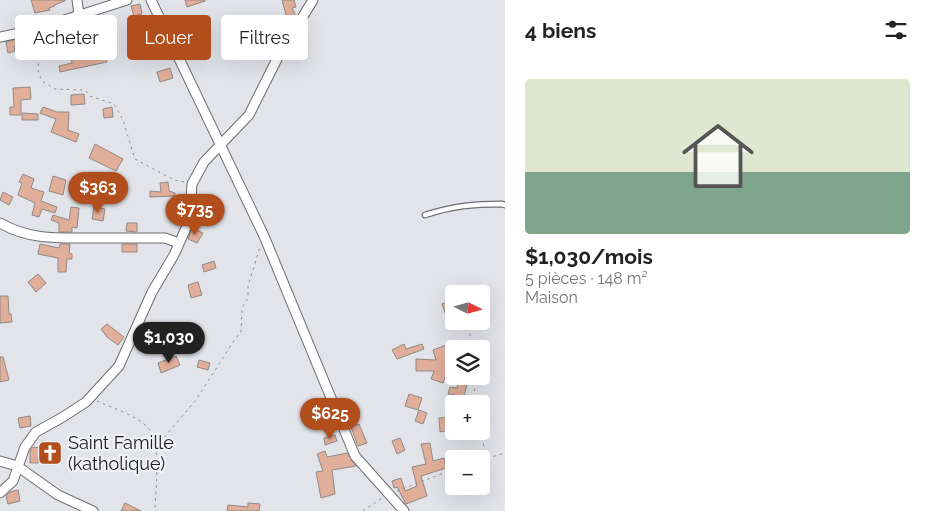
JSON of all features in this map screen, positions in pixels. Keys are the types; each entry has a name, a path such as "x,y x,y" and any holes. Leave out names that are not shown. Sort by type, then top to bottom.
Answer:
{"street":[{"path":"77,0 79,15 127,0"},
{"path":"151,0 264,236 355,456 404,511"},
{"path":"0,493 13,481 25,447 36,432 63,417 90,398 118,366 152,292 174,255 186,228 190,212 192,184 204,162 249,115 278,57 313,0"},
{"path":"0,37 15,34"},
{"path":"0,223 10,229 34,236 59,238 165,238 179,243"},
{"path":"0,461 17,466 58,495 93,511"}],"lane":[{"path":"425,214 468,204 505,205"}],"path":[{"path":"39,60 38,71 42,81 55,89 85,90 90,96 114,104 123,120 135,159 174,180 192,184"},
{"path":"156,447 196,400 241,332 242,308 248,298 248,286 264,236"},
{"path":"90,398 133,417 149,430 156,447 157,461 154,511"},
{"path":"490,457 505,453"},
{"path":"363,511 389,494 445,472"}],"building":[{"path":"31,0 65,1 49,8 50,10 35,13"},
{"path":"185,0 205,0 205,1 187,7"},
{"path":"282,0 294,0 296,7 292,8 296,15 286,15"},
{"path":"140,4 142,14 134,15 131,6"},
{"path":"15,40 15,51 8,53 6,42"},
{"path":"72,60 106,60 107,62 60,72 59,66 72,63"},
{"path":"170,68 173,78 160,82 157,72"},
{"path":"30,87 31,99 21,100 21,115 10,115 10,107 14,107 13,88"},
{"path":"84,94 85,104 71,105 71,95"},
{"path":"43,107 57,112 69,112 68,130 79,134 76,142 51,132 56,119 40,113"},
{"path":"112,107 113,117 104,118 103,109"},
{"path":"22,113 38,114 38,120 22,120"},
{"path":"95,144 123,159 116,171 89,158"},
{"path":"23,174 34,179 31,188 44,192 41,201 57,207 55,213 42,209 39,217 32,215 35,203 18,195 22,183 19,182"},
{"path":"53,176 66,180 63,195 49,191"},
{"path":"168,182 169,191 175,193 175,196 150,197 150,191 161,192 160,183"},
{"path":"3,192 13,197 9,205 0,200"},
{"path":"71,207 79,208 77,228 72,227 72,232 59,232 59,223 51,220 53,215 69,220"},
{"path":"94,207 105,209 103,221 92,219"},
{"path":"127,223 137,223 137,232 126,231"},
{"path":"192,228 203,233 197,243 188,239"},
{"path":"40,244 59,248 60,244 70,244 69,253 72,254 72,259 67,259 66,272 58,272 58,258 38,254"},
{"path":"122,244 137,244 137,252 122,252"},
{"path":"214,261 216,268 204,272 202,265"},
{"path":"38,274 46,283 36,292 28,282"},
{"path":"198,282 202,295 191,298 188,285"},
{"path":"0,296 8,296 9,314 11,314 12,322 0,323"},
{"path":"107,324 124,337 118,345 107,337 101,329"},
{"path":"404,344 406,349 422,344 424,349 397,359 392,350"},
{"path":"445,345 445,377 443,383 431,379 434,371 416,371 416,359 436,360 433,350"},
{"path":"176,356 180,365 161,373 158,363"},
{"path":"0,357 3,357 9,380 0,382"},
{"path":"199,360 210,363 208,370 197,367"},
{"path":"458,385 467,385 464,395 448,394 450,387 457,388"},
{"path":"409,394 422,398 418,410 405,406"},
{"path":"419,410 427,413 423,424 415,421"},
{"path":"30,416 31,426 20,428 18,418"},
{"path":"445,417 445,431 440,432 439,418"},
{"path":"359,424 367,443 358,446 351,427"},
{"path":"335,435 337,441 325,445 324,438"},
{"path":"400,438 405,450 397,454 392,441"},
{"path":"430,443 433,461 444,458 445,468 421,476 427,496 406,504 397,487 394,488 392,481 401,478 405,491 417,486 412,467 426,464 421,444"},
{"path":"33,447 42,448 42,457 38,457 38,463 30,463 30,451"},
{"path":"325,451 327,457 347,453 356,466 332,470 335,494 321,498 316,472 323,471 317,454"},
{"path":"18,490 20,501 8,504 6,496 10,492"},
{"path":"125,503 141,511 121,511"},
{"path":"248,503 260,504 259,511 227,511 228,505 248,507"}],"place":[{"name":"Saint Famille (katholique)","path":"50,453"}]}
